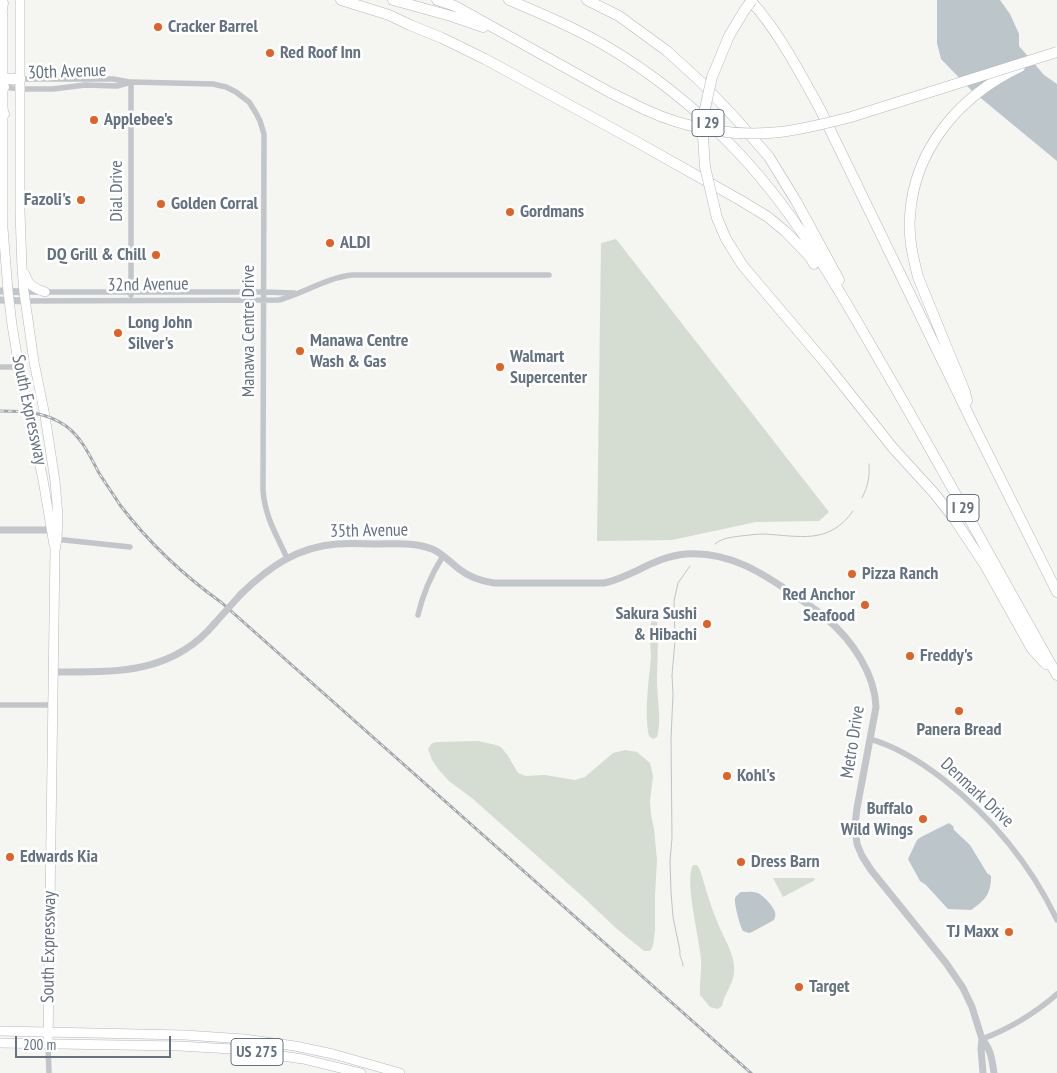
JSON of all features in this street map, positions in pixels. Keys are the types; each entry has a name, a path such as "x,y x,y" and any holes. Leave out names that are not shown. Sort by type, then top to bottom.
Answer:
{"highway":[{"path":"341,0 389,15 442,38 620,132 747,204 768,217 786,232 810,257 830,287 850,309"},
{"path":"393,0 451,16 513,38"},
{"path":"437,0 455,6 611,93 664,118 682,124 744,133 778,132 820,125 851,117 1057,52"},
{"name":"I 29","path":"510,0 552,18 606,46 654,78 695,110 730,143 792,217 869,341 1057,675"},
{"path":"587,0 619,16 667,51 701,82 769,158 796,200 854,308 869,341"},
{"path":"751,0 729,36 712,77 702,122 706,167 716,211 726,240 743,266 827,365 893,448 953,517 985,565 1032,649 1057,675"},
{"name":"I 29","path":"751,0 789,54 820,109 1057,592"},
{"path":"0,22 3,2"},
{"path":"974,426 965,392 918,277 910,235 913,192 928,151 953,116 966,102 1006,74 1042,56"},
{"path":"2,83 20,84"},
{"path":"0,102 4,114"}],"main road":[{"name":"South Expressway","path":"20,0 20,211 22,263 34,362 51,451 58,503 54,535"},
{"name":"South Expressway","path":"3,2 2,83 4,114 2,185 5,254 4,295 43,480 54,535 55,550 48,1044"},
{"path":"0,280 5,254"},
{"path":"22,263 29,284 45,292"},
{"name":"US 275","path":"0,1031 236,1038 316,1050 400,1073"},
{"name":"US 275","path":"0,1043 179,1046 232,1049 303,1059 360,1073"}],"street":[{"name":"30th Avenue","path":"20,84 112,79 132,82 213,84 226,87 249,102"},
{"name":"30th Avenue","path":"20,84 53,89 117,86 132,82"},
{"name":"Dial Drive","path":"132,82 132,300"},
{"name":"Manawa Centre Drive","path":"249,102 260,122 264,138 264,497 269,519 287,558"},
{"name":"32nd Avenue","path":"4,295 25,296 51,302 280,300 332,280 352,275 548,275"},
{"name":"32nd Avenue","path":"25,296 45,292 296,293"},
{"path":"0,367 19,367"},
{"path":"0,530 54,535 130,547"},
{"name":"35th Avenue","path":"54,672 127,670 150,665 174,655 207,633 241,594 266,571 287,558 317,548 345,544 415,544 432,549 464,573 483,581 494,583 596,583"},
{"name":"Metro Drive","path":"596,583 615,580 664,558 686,554 706,554 741,563 766,576 828,620 841,633 856,652 868,674 875,694 876,707 856,818 855,832 859,850 871,870 946,962 963,988 972,1007 982,1039 983,1073"},
{"path":"418,615 422,597 443,556"},
{"path":"0,705 53,705"},
{"name":"Denmark Drive","path":"870,739 890,745 918,761 979,810 1025,864 1057,920"},
{"path":"982,1039 1005,1030 1030,1015 1057,994"},
{"name":"Metro Drive","path":"982,1039 988,1045 994,1073"},
{"path":"48,1044 48,1073"},
{"path":"360,1062 360,1073"}],"shaded area":[{"path":"937,0 1000,0 1010,14 1019,34 1019,46 1044,75 1057,84 1057,161 971,90 941,59 937,43"},
{"path":"616,239 829,512 819,521 756,522 672,540 597,541 601,243"},
{"path":"653,618 657,619 658,627 657,682 659,717 657,737 653,739 649,736 647,707 651,657 650,632"},
{"path":"478,741 501,747 518,773 526,776 545,775 575,780 585,777 613,753 625,750 637,752 650,763 653,776 650,801 651,815 657,860 655,930 653,946 650,951 644,951 617,929 473,799 449,781 432,760 428,749 432,743 437,742"},
{"path":"949,823 970,845 987,873 991,876 987,896 971,910 948,909 920,881 908,859 917,840"},
{"path":"693,865 697,865 700,870 733,961 734,973 732,982 722,1006 718,1009 710,1007 700,995 701,960 690,884"},
{"path":"773,878 814,878 815,880 783,897"},
{"path":"741,892 756,892 763,896 774,910 774,920 752,932 743,931 735,901 735,898"}],"waterway":[{"path":"862,498 868,481 869,464"},
{"path":"715,544 727,538 753,535 802,537 824,534 844,522 853,511"},
{"path":"683,966 673,917 671,892 672,675 675,641 674,601 678,583 690,566"}],"railway":[{"path":"0,411 43,415 58,421 72,431 85,448 120,505 167,558 222,603 751,1073"}],"place":[{"name":"Cracker Barrel","path":"158,27"},
{"name":"Red Roof Inn","path":"270,53"},
{"name":"Applebee's","path":"94,120"},
{"name":"Fazoli's","path":"81,200"},
{"name":"Golden Corral","path":"161,204"},
{"name":"Gordmans","path":"510,212"},
{"name":"ALDI","path":"330,243"},
{"name":"DQ Grill & Chill","path":"156,255"},
{"name":"Long John Silver's","path":"118,333"},
{"name":"Manawa Centre Wash & Gas","path":"300,351"},
{"name":"Walmart Supercenter","path":"500,367"},
{"name":"Pizza Ranch","path":"852,574"},
{"name":"Red Anchor Seafood","path":"865,605"},
{"name":"Sakura Sushi & Hibachi","path":"707,624"},
{"name":"Freddy's","path":"910,656"},
{"name":"Panera Bread","path":"959,711"},
{"name":"Kohl's","path":"727,776"},
{"name":"Buffalo Wild Wings","path":"923,819"},
{"name":"Edwards Kia","path":"10,857"},
{"name":"Dress Barn","path":"741,862"},
{"name":"TJ Maxx","path":"1009,932"},
{"name":"Target","path":"799,987"}]}
